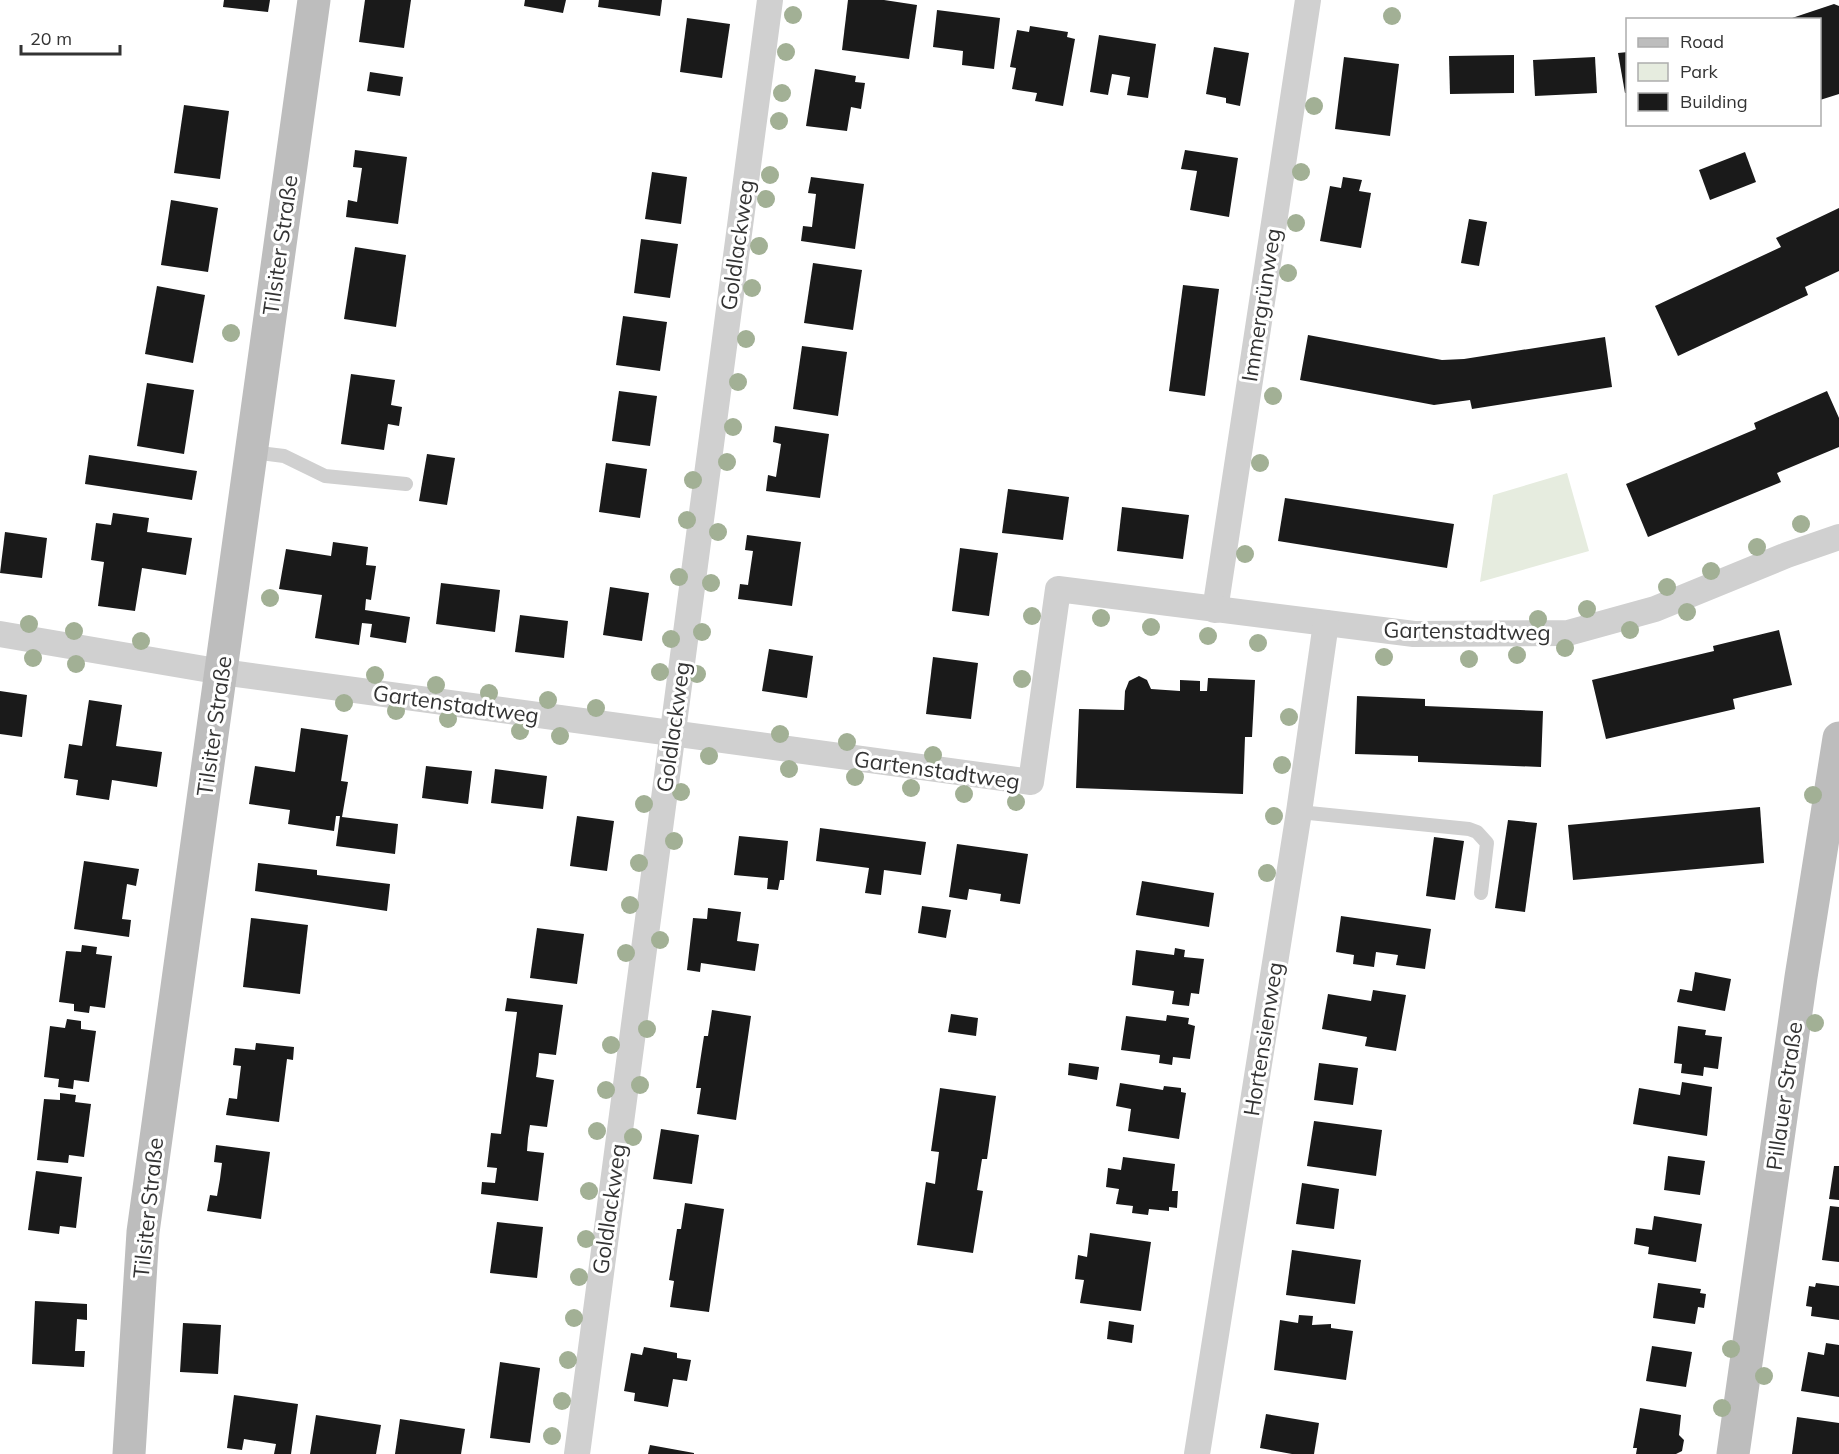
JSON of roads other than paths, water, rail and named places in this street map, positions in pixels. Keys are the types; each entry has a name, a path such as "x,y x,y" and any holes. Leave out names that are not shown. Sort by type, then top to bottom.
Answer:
{"street":[{"name":"Tilsiter Straße","path":"129,1454 142,1232 222,672 314,0"},
{"name":"Goldlackweg","path":"577,1454 770,0"},
{"name":"Immergrünweg","path":"1215,610 1308,0"},
{"name":"Gartenstadtweg","path":"0,634 222,672 1032,782 1058,589 1414,634 1568,633 1655,609 1787,555 1839,537"},
{"name":"Hortensienweg","path":"1197,1454 1299,812 1326,623"},
{"name":"Pillauer Straße","path":"1733,1454 1798,1000 1839,738"}],"lane":[{"path":"252,452 284,456 324,476 405,484"},
{"path":"1299,812 1469,829 1477,832 1487,843 1481,893"}]}
